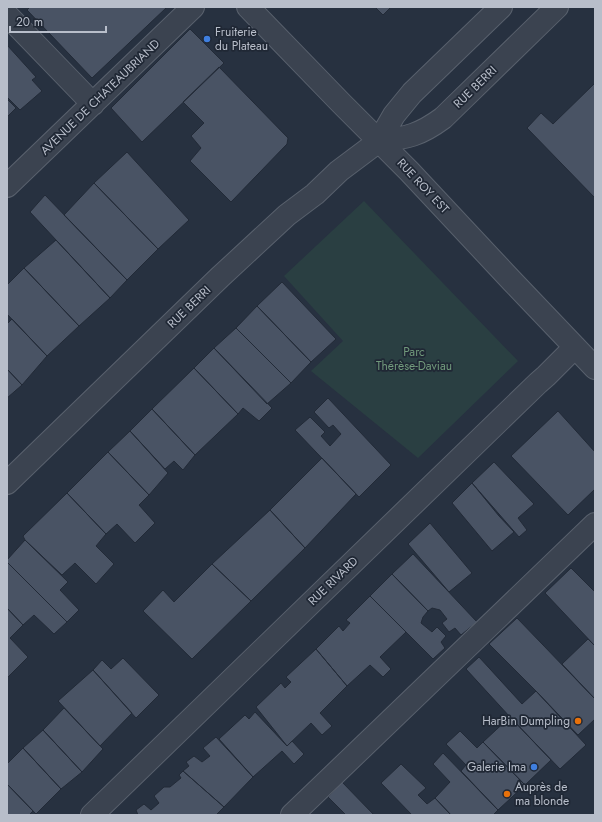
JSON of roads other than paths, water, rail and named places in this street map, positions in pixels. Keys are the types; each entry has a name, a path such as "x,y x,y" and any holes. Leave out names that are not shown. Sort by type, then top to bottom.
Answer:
{"street":[{"name":"AVENUE DE CHATEAUBRIAND","path":"7,186 193,7"},
{"name":"RUE ROY EST","path":"248,7 379,141 595,368"},
{"name":"RUE BERRI","path":"7,483 220,277 287,215 315,194 339,171 379,141 394,115 412,93 501,7"},
{"name":"RUE BERRI","path":"379,141 402,138 417,134 438,122 557,7"},
{"path":"7,15 93,104"},
{"name":"RUE RIVARD","path":"92,815 575,347"},
{"path":"292,815 595,524"}],"place":[{"name":"Fruiterie du Plateau","path":"207,39"},
{"name":"HarBin Dumpling","path":"578,721"},
{"name":"Galerie Ima","path":"534,767"},
{"name":"Auprès de ma blonde","path":"507,794"}],"park label":[{"name":"Parc Thérèse-Daviau","path":"414,359"}]}
